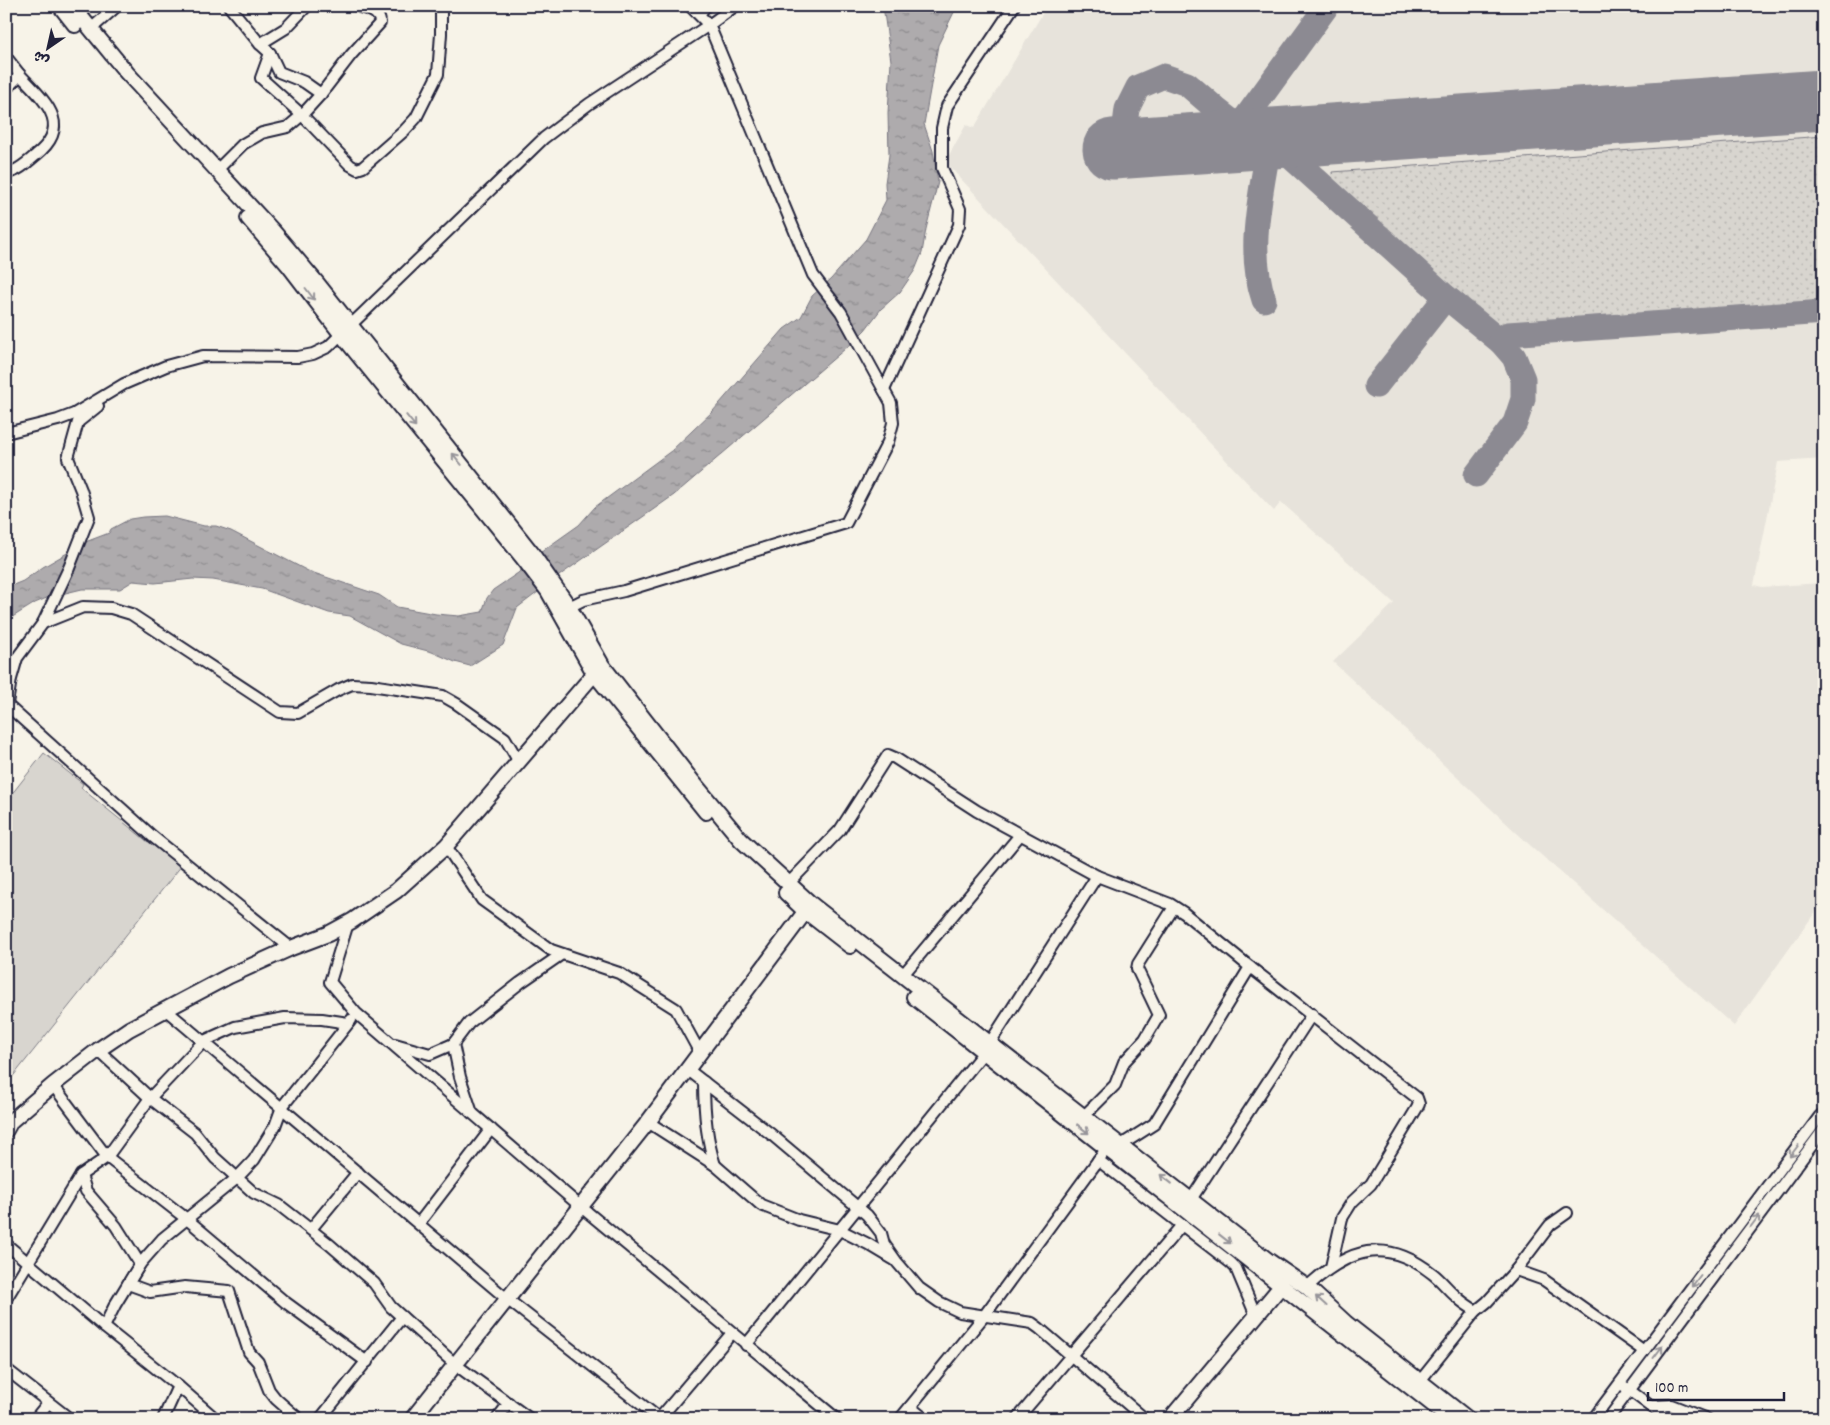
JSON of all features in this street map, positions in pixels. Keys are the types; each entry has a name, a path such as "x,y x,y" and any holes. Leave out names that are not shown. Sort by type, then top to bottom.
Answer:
{"street":[{"path":"60,6 110,67 254,224 346,331 527,555 551,588 598,669 686,790 735,845 808,907 1189,1204 1307,1287 1343,1327 1451,1419"},
{"path":"72,6 127,72 279,238 346,331"},
{"path":"91,29 117,6"},
{"path":"229,6 260,44 270,53 278,72 304,82 321,94"},
{"path":"260,44 286,28 307,6"},
{"path":"217,170 243,144 262,133 288,127 321,94 351,55 380,23 378,16 374,12 358,6"},
{"path":"270,53 261,78 302,115 350,165 357,169 363,167 416,118 438,74 441,6"},
{"path":"569,607 583,600 624,591 846,523 888,442 893,423 891,403 884,390 841,312 813,275 710,25 702,10 690,6"},
{"path":"6,433 74,414 124,384 166,366 202,356 298,357 313,354 328,347 544,138 589,104 710,25 735,6"},
{"path":"884,390 959,225 960,209 942,168 942,128 948,106 1014,6"},
{"path":"6,57 45,101 52,112 55,124 43,149 13,172 6,173"},
{"path":"6,90 20,74"},
{"path":"124,384 78,422 68,458 81,490 89,517 69,568 43,623 17,658 11,679 7,708 152,836 291,948"},
{"path":"551,588 569,607 598,669 742,840 789,883 808,907 902,976 987,1047 1084,1116 1114,1144 1148,1188 1182,1225 1236,1268 1256,1316"},
{"path":"43,623 83,608 112,608 131,614 280,712 298,713 352,684 371,685 442,696 457,704 505,738 519,762"},
{"path":"6,1130 11,1120 53,1085 129,1029 229,976 291,948 328,934 396,891 446,846 598,669"},
{"path":"789,883 840,830 888,755 977,811 1020,835 1097,876 1174,907 1184,913 1417,1098 1419,1104 1371,1184 1352,1202 1342,1218 1332,1267"},
{"path":"902,976 1020,835"},
{"path":"446,846 482,900 551,950 619,973 676,1009 700,1052"},
{"path":"746,1345 987,1047 1097,876"},
{"path":"412,1419 648,1122 808,907"},
{"path":"1084,1116 1115,1085 1124,1062 1145,1039 1159,1015 1137,970 1138,964 1174,907"},
{"path":"348,923 330,982 356,1013 580,1206 837,1419"},
{"path":"391,1043 430,1054 453,1044 470,1023 520,982 562,954"},
{"path":"900,1419 984,1316 1098,1160 1114,1144 1154,1124 1250,967"},
{"path":"166,1010 507,1299 659,1419 732,1333"},
{"path":"104,1327 140,1264 162,1239 188,1220 237,1178 263,1148 275,1126 282,1107 356,1013"},
{"path":"1189,1204 1312,1014"},
{"path":"6,1299 81,1175 107,1157 150,1098 204,1041 235,1027 285,1018 322,1019 348,1024"},
{"path":"453,1044 460,1077 472,1113"},
{"path":"98,1050 150,1098 195,1133 215,1158 254,1193 279,1205 311,1229 374,1283 391,1307 456,1365 530,1419"},
{"path":"687,1068 772,1135 874,1223 881,1233 884,1244 896,1261 920,1288 939,1302 960,1312 1032,1323 1072,1355 1145,1419"},
{"path":"704,1082 709,1146 714,1165"},
{"path":"53,1085 107,1157 188,1220 285,1302 367,1362"},
{"path":"1593,1419 1824,1113"},
{"path":"648,1122 714,1165 761,1204 791,1218 840,1230 896,1261"},
{"path":"419,1224 491,1129"},
{"path":"1608,1419 1824,1129"},
{"path":"1098,1160 1148,1188 1189,1204 1207,1226 1282,1285 1420,1381 1468,1419"},
{"path":"311,1229 358,1172"},
{"path":"81,1175 86,1192 116,1226 140,1264"},
{"path":"1420,1381 1476,1311 1487,1302 1516,1270 1550,1225 1567,1213"},
{"path":"1017,1419 1182,1225"},
{"path":"1200,1238 1207,1226"},
{"path":"6,1244 216,1419"},
{"path":"1307,1287 1332,1267 1365,1252 1380,1250 1400,1254 1415,1261 1476,1311"},
{"path":"140,1264 128,1284 134,1288 150,1292 185,1287 229,1291 249,1352 258,1362 269,1390 276,1399 299,1419"},
{"path":"1516,1270 1544,1280 1644,1350"},
{"path":"1170,1419 1282,1285"},
{"path":"320,1419 402,1317"},
{"path":"6,1369 70,1419"},
{"path":"1620,1383 1668,1419"},
{"path":"163,1419 178,1386"},
{"path":"35,1419 48,1403"},
{"path":"497,1419 508,1403"},
{"path":"1651,1406 1671,1405 1707,1419"},
{"path":"910,1407 925,1419"}],"shaded area":[{"path":"1047,6 1824,6 1824,459 1778,462 1754,585 1762,587 1821,583 1824,596 1824,900 1734,1026 1531,846 1333,662 1394,603 1281,502 1274,511 945,162 966,125 974,128"},
{"path":"1824,136 1824,308 1635,319 1554,326 1497,326 1339,190 1333,181 1332,172"},
{"path":"44,753 83,784 81,788 148,842 150,839 182,865 6,1085 6,806 13,797 11,795"}],"water":[{"path":"883,6 957,6 938,45 924,124 933,151 938,182 922,253 915,270 900,292 881,309 852,343 674,495 563,573 517,608 503,645 470,666 432,652 401,644 350,616 329,613 262,589 213,580 193,579 155,583 133,581 120,589 82,589 49,597 35,603 6,621 6,588 23,581 43,567 88,541 109,533 111,529 130,519 165,516 204,526 216,526 231,531 308,571 379,595 397,607 459,616 482,612 487,598 493,590 518,573 545,549 579,525 595,507 671,451 713,411 784,329 801,317 812,296 831,279 866,239 886,200 885,183 889,155 888,113 891,61"}],"taxiway":[{"path":"1227,141 1327,6"},
{"path":"1132,148 1124,133 1127,109 1138,87 1164,76 1187,84 1239,127 1270,138 1446,297"},
{"path":"1264,300 1256,260 1256,240 1257,219 1270,138"},
{"path":"1376,386 1446,297 1501,342"},
{"path":"1476,475 1515,423 1523,399 1523,379 1514,357 1501,342 1508,334 1824,312"}],"runway":[{"path":"1113,149 1824,100"}]}
